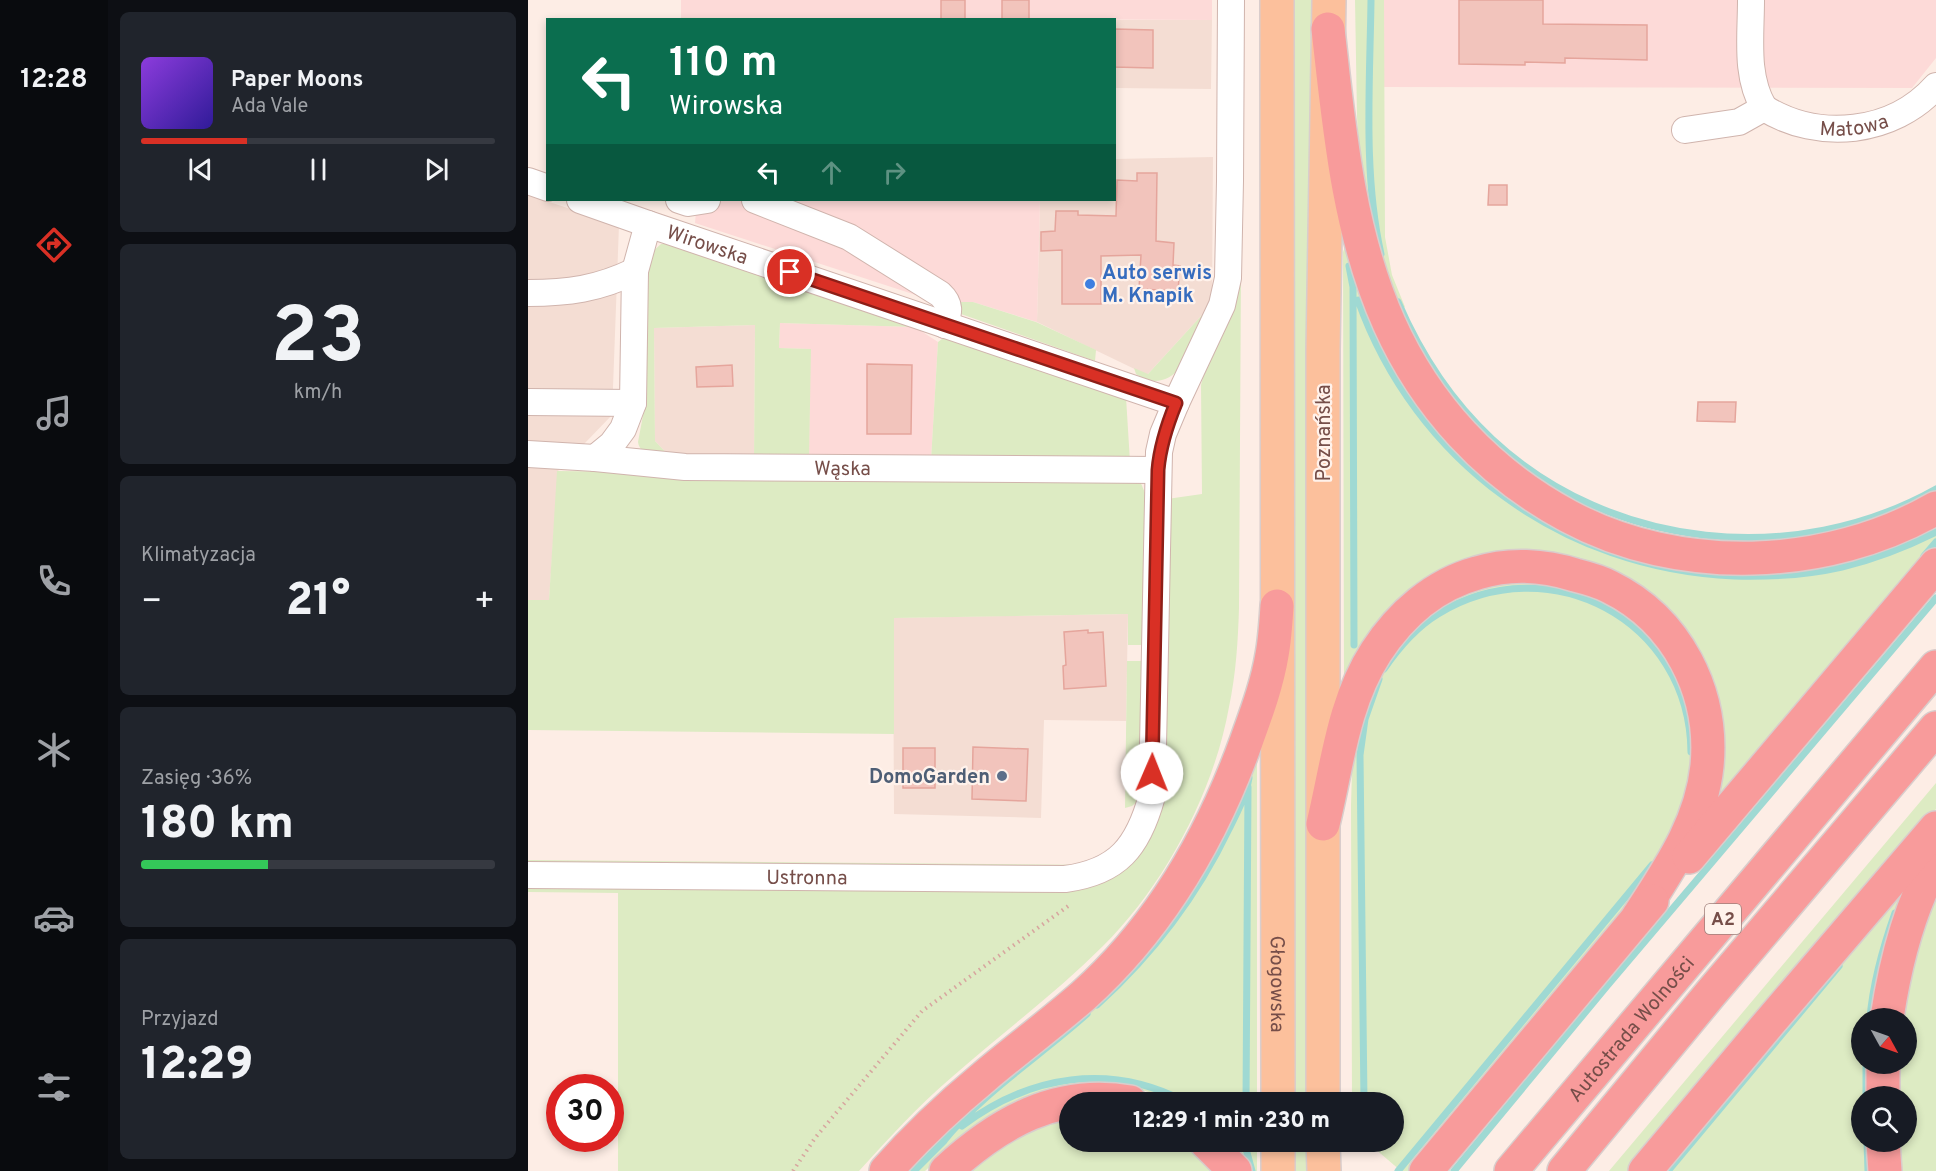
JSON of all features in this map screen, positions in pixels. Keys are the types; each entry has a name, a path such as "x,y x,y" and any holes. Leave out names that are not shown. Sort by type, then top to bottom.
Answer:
{"highway":[{"path":"1329,14 1341,149 1364,255 1375,290 1402,350 1438,407 1482,455 1536,497 1570,517 1640,543 1708,556 1746,559 1823,551 1891,530 1936,508"},
{"path":"1426,1171 1936,565"},
{"path":"1323,824 1340,744 1356,690 1376,653 1399,622 1415,606 1448,585 1489,570 1528,567 1566,572 1587,578 1608,586 1635,602 1649,612 1668,633 1692,672 1706,714 1707,768 1695,819 1674,862 1638,917"},
{"path":"886,1171 945,1111 1096,983 1131,948 1175,890 1222,802 1251,728 1272,656 1277,606"},
{"name":"Autostrada Wolności","path":"1511,1171 1936,667"},
{"name":"Autostrada Wolności","path":"1564,1171 1711,993 1936,728"},
{"path":"1645,1171 1768,1023 1936,828"},
{"path":"1889,1008 1904,939 1917,902 1936,860"},
{"path":"946,1171 988,1136 1018,1118 1059,1103"},
{"path":"1216,1152 1235,1171"},
{"path":"1884,1152 1885,1171"}],"main road":[{"path":"1277,0 1277,606"},
{"name":"Poznańska","path":"1323,1092 1323,350 1329,14"},
{"name":"Głogowska","path":"1277,606 1278,1092"},
{"path":"1278,1152 1278,1171"},
{"path":"1323,1152 1324,1171"}],"street":[{"name":"Ustronna","path":"528,875 1053,879 1086,876 1105,869 1118,860 1129,847 1147,815 1152,796 1159,452 1176,403 1222,304 1228,278 1231,0"},
{"path":"1685,130 1739,122 1764,108 1756,94 1752,77 1751,0"},
{"name":"Matowa","path":"1764,108 1793,122 1815,126 1858,128 1894,118 1912,108 1936,86"},
{"path":"528,181 546,187"},
{"name":"Wirowska","path":"584,201 638,214 945,325 1176,403"},
{"path":"683,201 688,203 701,201"},
{"path":"758,201 849,237 940,294 945,298 949,308 945,325"},
{"path":"595,458 612,444 623,429 633,403 638,214"},
{"path":"528,293 597,287 635,271"},
{"path":"528,402 633,403"},
{"name":"Wąska","path":"528,454 685,467 1158,470"}],"path":[{"path":"793,1171 815,1138 922,1011 1076,900 1086,876"}],"shaded area":[{"path":"681,0 1212,0 1212,20 681,17"},
{"path":"1384,0 1936,0 1936,58 1912,88 1384,87"},
{"path":"681,17 823,18 681,18"},
{"path":"1116,20 1212,20 1211,89 1116,88"},
{"path":"1213,157 1212,304 1147,375 1037,322 1040,201 1116,201 1116,159"},
{"path":"528,195 619,225 612,415 558,471 549,600 528,600"},
{"path":"697,201 1040,201 1037,322 973,302 932,303 925,298 695,223"},
{"path":"780,323 915,327 938,342 931,460 809,460 810,349 779,348"},
{"path":"755,325 754,460 674,461 655,441 654,328"},
{"path":"1128,614 1126,721 1044,720 1041,818 894,814 893,618"}],"green space":[{"path":"1290,0 1316,0 1310,1092 1292,1092"},
{"path":"1355,0 1384,0 1385,237 1392,275 1405,307 1393,313 1360,173"},
{"path":"661,244 667,244 922,329 922,331 915,327 780,323 779,348 811,349 809,460 754,460 755,325 654,328 655,441 674,461 652,456 643,451 638,442 644,410 648,267 651,253"},
{"path":"1345,247 1349,247 1419,401 1653,558 1936,524 1936,554 1717,804 1722,770 1675,625 1489,562 1344,679 1343,252"},
{"path":"1241,274 1239,608 1233,682 1222,739 1199,804 1166,866 1146,895 1103,946 1048,997 939,1088 859,1171 618,1171 618,1152 624,1152 624,1074 618,1074 618,893 528,892 528,882 1062,888 1147,837 1167,499 1202,494 1201,385 1239,286"},
{"path":"961,302 973,302 1036,322 1096,350 1095,361 961,314"},
{"path":"1212,304 1181,367 1176,372 1160,381 1148,380 1136,374 1134,368 1148,374"},
{"path":"946,336 1126,397 1130,462 931,460 938,342"},
{"path":"557,471 1126,478 1140,481 1145,493 1147,645 1128,645 1128,614 894,618 894,734 528,730 528,600 549,600"},
{"path":"1524,579 1599,595 1659,642 1693,707 1694,799 1631,905 1409,1171 1401,1171 1379,1152 1404,1152 1404,1092 1352,1092 1353,736 1398,636 1462,591"},
{"path":"1127,661 1146,661 1139,800 1125,808"},
{"path":"1257,744 1257,1092 1149,1092 1133,1088 1119,1092 1059,1092 1059,1109 964,1135 925,1171 899,1171 1088,1004"},
{"path":"1936,783 1936,809 1631,1171 1609,1171"},
{"path":"528,860 1095,865 1085,868 528,867"},
{"path":"1916,863 1880,1008 1851,1008 1851,1074 1875,1074 1874,1086 1851,1086 1851,1152 1875,1152 1876,1171 1656,1171"},
{"path":"1936,888 1936,1171 1896,1171 1895,1152 1917,1152 1917,1086 1894,1086 1895,1074 1917,1074 1917,1008 1901,1008"},
{"path":"1059,1115 1059,1152 1200,1152 1218,1171 958,1171 978,1153"},
{"path":"1232,1152 1257,1152 1257,1171 1247,1171"},
{"path":"1292,1152 1310,1152 1310,1171 1292,1171"}],"building":[{"path":"941,0 965,0 965,18 941,18"},
{"path":"1002,0 1029,0 1029,18 1002,18"},
{"path":"1459,0 1543,0 1543,24 1647,25 1647,60 1565,58 1565,63 1459,64"},
{"path":"1116,29 1153,30 1153,68 1116,67"},
{"path":"1137,173 1157,173 1156,241 1174,243 1173,265 1180,266 1178,291 1139,289 1141,255 1101,256 1101,304 1062,304 1062,250 1041,251 1041,232 1055,231 1056,211 1078,211 1078,215 1116,216 1117,180 1137,181"},
{"path":"1489,185 1507,185 1507,205 1488,205"},
{"path":"867,364 912,365 911,434 867,434"},
{"path":"732,365 733,386 697,387 696,367"},
{"path":"1698,402 1736,402 1735,422 1697,421"},
{"path":"1088,630 1088,633 1103,632 1106,686 1064,689 1063,666 1066,665 1064,632"},
{"path":"973,747 1028,749 1026,801 972,799"},
{"path":"903,748 935,748 935,788 903,788"}],"waterway":[{"path":"1371,0 1370,160 1375,223 1381,254"},
{"path":"1349,266 1353,287 1354,645"},
{"path":"1358,300 1384,358 1417,410 1457,456 1503,496 1555,528 1611,553 1671,569 1734,576 1788,575 1829,570 1854,564 1890,552 1936,532"},
{"path":"1398,302 1416,340 1438,375 1477,424 1492,439 1539,476 1592,505 1648,524 1706,535 1765,537 1824,530 1881,514 1936,489"},
{"path":"1924,556 1936,542"},
{"path":"1384,669 1408,638 1422,625 1438,614 1481,595 1524,588 1567,593 1606,608 1640,632 1667,665 1684,705 1691,752"},
{"path":"1454,1171 1607,986 1936,598"},
{"path":"1364,1092 1360,755 1365,719 1379,679"},
{"path":"1097,1005 1136,966 1188,901 1232,823 1249,778"},
{"path":"1246,1092 1248,787"},
{"path":"1398,1171 1652,865"},
{"path":"1871,1008 1879,965 1895,913"},
{"path":"1668,1171 1839,966"},
{"path":"942,1143 975,1108 1087,1014"},
{"path":"1866,1074 1866,1086"},
{"path":"962,1126 1015,1095 1043,1085 1071,1080 1100,1079 1128,1082 1164,1092"},
{"path":"914,1171 944,1141"},
{"path":"1247,1152 1252,1171"},
{"path":"1867,1152 1868,1171"}],"place":[{"name":"Auto serwis M. Knapik","path":"1090,284"},
{"name":"DomoGarden","path":"1002,776"}],"route":[{"path":"790,272 1176,403 1159,452 1152,773"}]}
